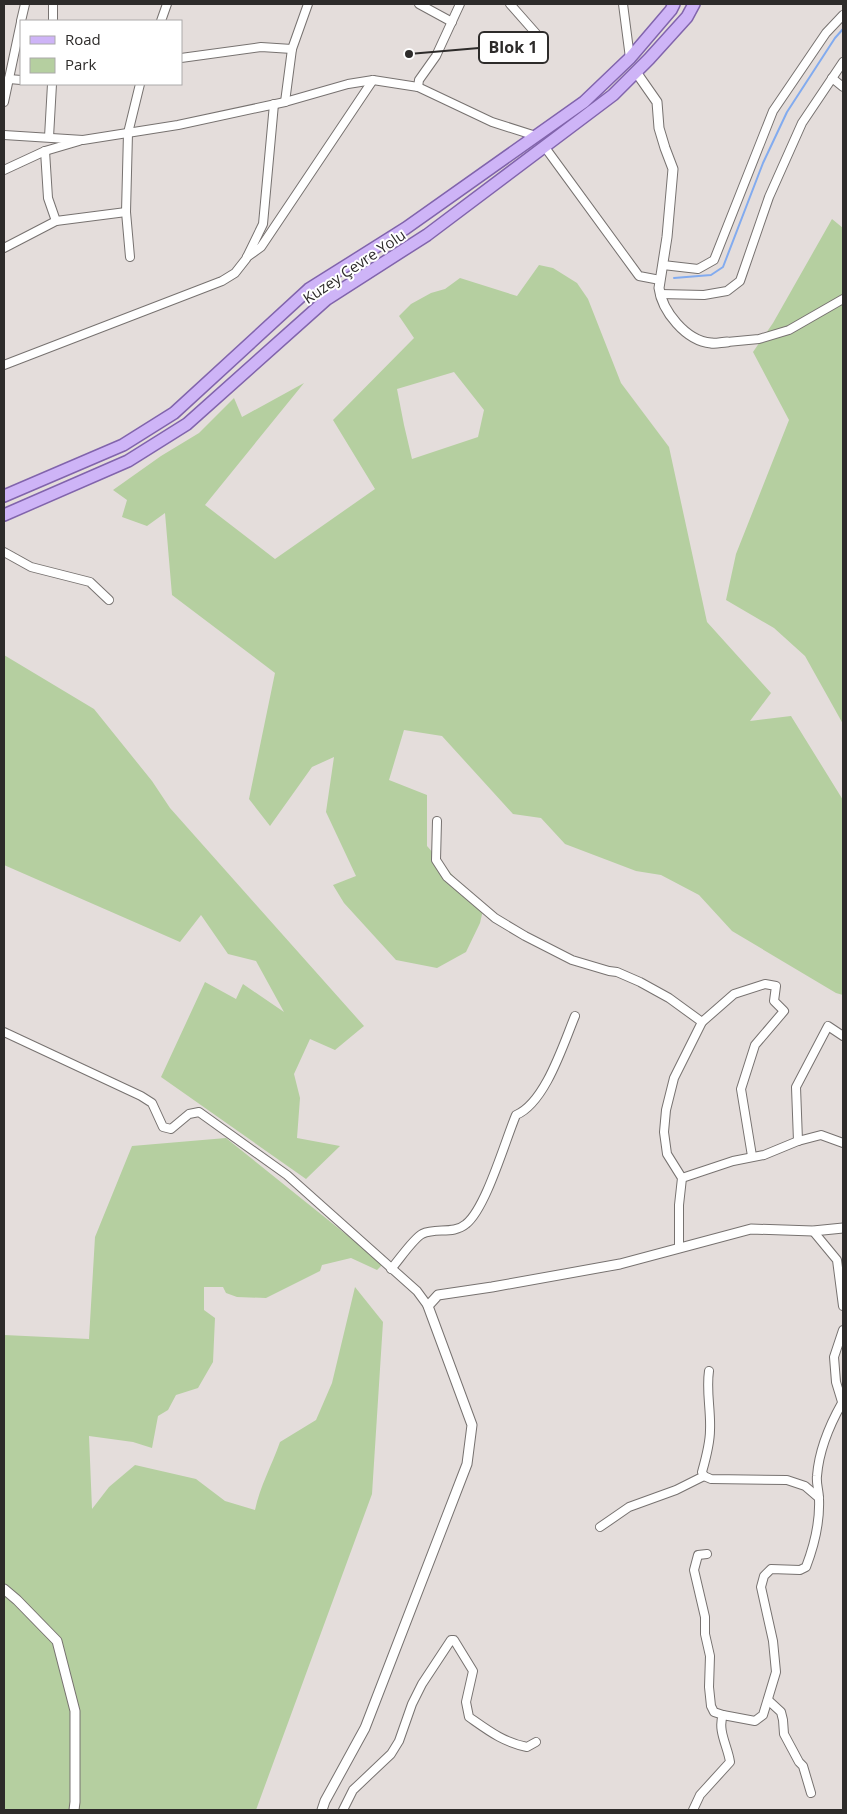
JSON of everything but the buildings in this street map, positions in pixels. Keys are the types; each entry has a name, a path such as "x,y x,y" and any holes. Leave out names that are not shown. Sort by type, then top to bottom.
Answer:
{"main road":[{"name":"Kuzey Çevre Yolu","path":"4,496 123,445 174,413 309,289 406,228 584,102 630,58 674,4"},
{"name":"Kuzey Çevre Yolu","path":"4,515 128,462 187,424 327,299 427,234 613,95 687,17 694,4"}],"street":[{"path":"21,20 25,4"},
{"path":"53,4 53,20"},
{"path":"161,20 167,4"},
{"path":"284,102 292,49 308,4"},
{"path":"419,4 452,22"},
{"path":"418,87 419,80 436,56 460,4"},
{"path":"510,4 540,38"},
{"path":"623,4 630,58"},
{"path":"663,265 698,269 714,260 774,111 826,33 843,15"},
{"path":"4,102 20,27"},
{"path":"182,58 260,47 292,49"},
{"path":"660,294 704,295 727,291 740,281 768,197 802,123 843,62"},
{"path":"636,72 657,102 660,128 673,169 660,294 664,305 681,329 698,339 710,343 759,340 789,330 843,299"},
{"path":"832,78 843,87"},
{"path":"9,79 20,80"},
{"path":"246,259 261,247 373,80"},
{"path":"4,170 44,151 83,140 178,125 284,102 348,84 373,80 418,87 492,122 536,136"},
{"path":"49,137 52,85"},
{"path":"130,257 126,212 128,133 140,85"},
{"path":"4,365 222,281 235,273 246,259 263,224 274,104"},
{"path":"4,135 83,140"},
{"path":"544,146 638,276 660,280"},
{"path":"44,151 48,198 56,221"},
{"path":"4,248 56,221 126,212"},
{"path":"4,552 31,567 90,582 109,600"},
{"path":"437,821 436,860 447,877 495,918 572,960 617,972 640,982 669,998 702,1022"},
{"path":"680,1248 682,1178 666,1154 664,1132 666,1110 674,1078 702,1022 734,994 765,984 776,986 774,1001 784,1010 755,1045 741,1089 752,1156"},
{"path":"391,1269 420,1235 431,1231 455,1230 465,1225 474,1217 489,1185 516,1115 525,1112 537,1099 557,1061 575,1016"},
{"path":"798,1141 796,1087 828,1026 843,1036"},
{"path":"4,1032 141,1096 152,1103 163,1127 171,1129 189,1114 199,1112 288,1175 417,1291 428,1306 472,1425 467,1464 365,1728 325,1801 322,1810"},
{"path":"682,1178 733,1161 764,1155 798,1141 821,1135 843,1143"},
{"path":"428,1306 438,1295 620,1264 751,1229 813,1231 843,1228"},
{"path":"813,1231 837,1260 843,1306"},
{"path":"707,1554 698,1555 694,1570 705,1618 705,1634 710,1656 709,1687 711,1706 714,1712 754,1722 763,1715 776,1672 773,1641 761,1586 764,1576 771,1569 800,1570 806,1567 818,1520 819,1498 816,1478 822,1447 830,1424 842,1404 836,1382 834,1357 843,1330"},
{"path":"704,1476 702,1472 707,1455 710,1429 708,1402 710,1371"},
{"path":"600,1527 629,1507 676,1490 704,1476 711,1479 787,1480 805,1486 819,1498"},
{"path":"4,1589 57,1642 75,1711 74,1810"},
{"path":"342,1810 353,1790 391,1754 399,1741 412,1704 422,1684 451,1640 454,1640 459,1647 473,1671 466,1702 469,1717 510,1744 527,1748 536,1742"},
{"path":"768,1700 780,1712 783,1720 784,1734 803,1766 811,1794"},
{"path":"693,1810 700,1795 730,1762 722,1730 723,1715"}],"green space":[{"path":"832,219 843,228 843,724 805,656 774,628 726,600 736,554 789,420 753,352 773,323"},
{"path":"539,265 553,268 577,283 588,299 621,383 669,447 707,622 771,693 750,721 791,716 843,800 843,995 836,993 732,931 699,895 661,875 636,871 565,844 541,818 513,814 442,736 404,730 389,780 427,795 427,846 483,910 480,923 466,952 437,968 396,960 344,903 333,885 356,876 326,812 334,757 312,767 270,826 249,799 275,673 172,595 165,513 147,526 122,517 127,500 113,490 161,456 199,433 234,398 242,417 304,383 205,505 275,559 375,489 333,420 414,338 399,316 411,304 431,293 445,289 460,278 517,296","holes":["454,372 484,410 478,437 412,459 397,389"]},
{"path":"4,655 94,709 152,781 170,808 364,1026 335,1050 310,1039 294,1074 300,1098 297,1138 340,1146 306,1179 161,1077 205,982 236,999 243,984 284,1012 256,961 228,954 201,915 180,942 4,865"},
{"path":"226,1138 383,1264 377,1270 351,1258 322,1265 320,1271 266,1298 237,1297 226,1293 223,1287 204,1287 204,1310 215,1318 213,1362 198,1388 176,1395 168,1410 158,1416 152,1448 133,1442 89,1436 92,1509 109,1487 135,1465 196,1479 225,1501 255,1510 280,1442 316,1420 332,1383 355,1287 383,1322 372,1494 256,1810 4,1810 4,1335 89,1339 95,1237 132,1146"}],"waterway":[{"path":"674,278 711,275 723,267 763,163 787,112 835,38 843,29"}],"place":[{"name":"Blok 1","path":"409,54"}]}
